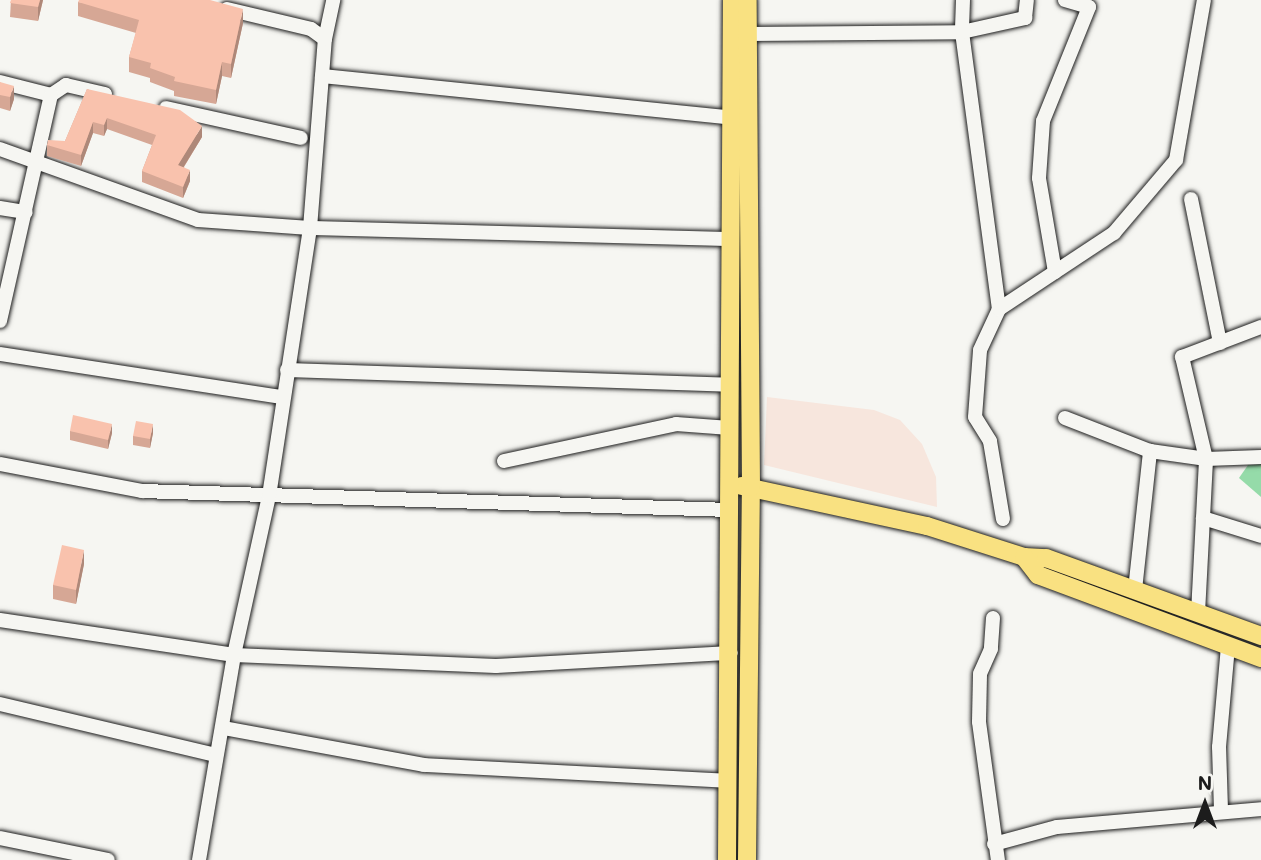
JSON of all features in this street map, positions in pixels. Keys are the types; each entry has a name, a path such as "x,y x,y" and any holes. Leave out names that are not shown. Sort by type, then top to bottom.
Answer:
{"main road":[{"path":"732,0 733,118 729,239 731,653 747,860"},
{"path":"727,860 729,781 738,753 751,486 748,0"},
{"path":"730,484 751,486 927,526 1024,557 1046,558 1261,636"},
{"path":"1024,557 1038,575 1261,658"}],"street":[{"path":"200,860 215,755 223,728 234,655 269,496 282,397 310,228 325,39 332,0"},
{"path":"963,0 962,32 999,309"},
{"path":"749,34 962,32 1025,18 1027,0"},
{"path":"1055,272 1039,178 1043,121 1089,7 1065,0"},
{"path":"1003,519 990,441 975,417 980,350 999,309 1114,233 1176,160 1204,0"},
{"path":"211,6 311,29 325,39"},
{"path":"322,76 733,118"},
{"path":"0,82 51,94 66,85 118,97"},
{"path":"0,321 4,272 26,212 51,94"},
{"path":"145,103 301,138"},
{"path":"0,149 37,160 198,220 310,228 729,239"},
{"path":"1191,200 1220,343"},
{"path":"0,208 26,212"},
{"path":"1198,613 1206,459 1182,357 1261,327"},
{"path":"0,354 282,397"},
{"path":"287,370 730,385"},
{"path":"1065,418 1150,451 1206,459 1261,457"},
{"path":"504,461 676,424 730,428"},
{"path":"1135,590 1150,451"},
{"path":"0,464 142,491 730,510"},
{"path":"1203,517 1261,536"},
{"path":"993,618 991,649 980,674 979,722 998,860"},
{"path":"0,620 234,655 496,666 731,653"},
{"path":"1221,810 1219,747 1228,646"},
{"path":"0,704 215,755"},
{"path":"223,728 424,765 729,781"},
{"path":"994,844 1057,827 1221,810 1261,809"},
{"path":"0,838 108,860"}],"shaded area":[{"path":"767,397 874,410 900,420 922,444 936,477 937,507 764,465"}],"green space":[{"path":"1261,464 1261,497 1239,478 1248,465"}],"building":[{"path":"11,0 40,0 38,7 10,3"},
{"path":"210,0 243,9 231,64 222,62 216,90 174,81 175,77 150,68 151,63 129,57 139,20 78,2"},
{"path":"0,82 14,86 10,97 0,95"},
{"path":"87,89 180,110 202,126 178,165 190,170 183,187 142,171 156,135 107,118 104,125 93,122 81,155 47,145 48,140 65,141"},
{"path":"73,415 112,424 108,440 70,431"},
{"path":"136,421 153,424 150,439 133,436"},
{"path":"62,545 84,550 76,590 53,585"}]}
